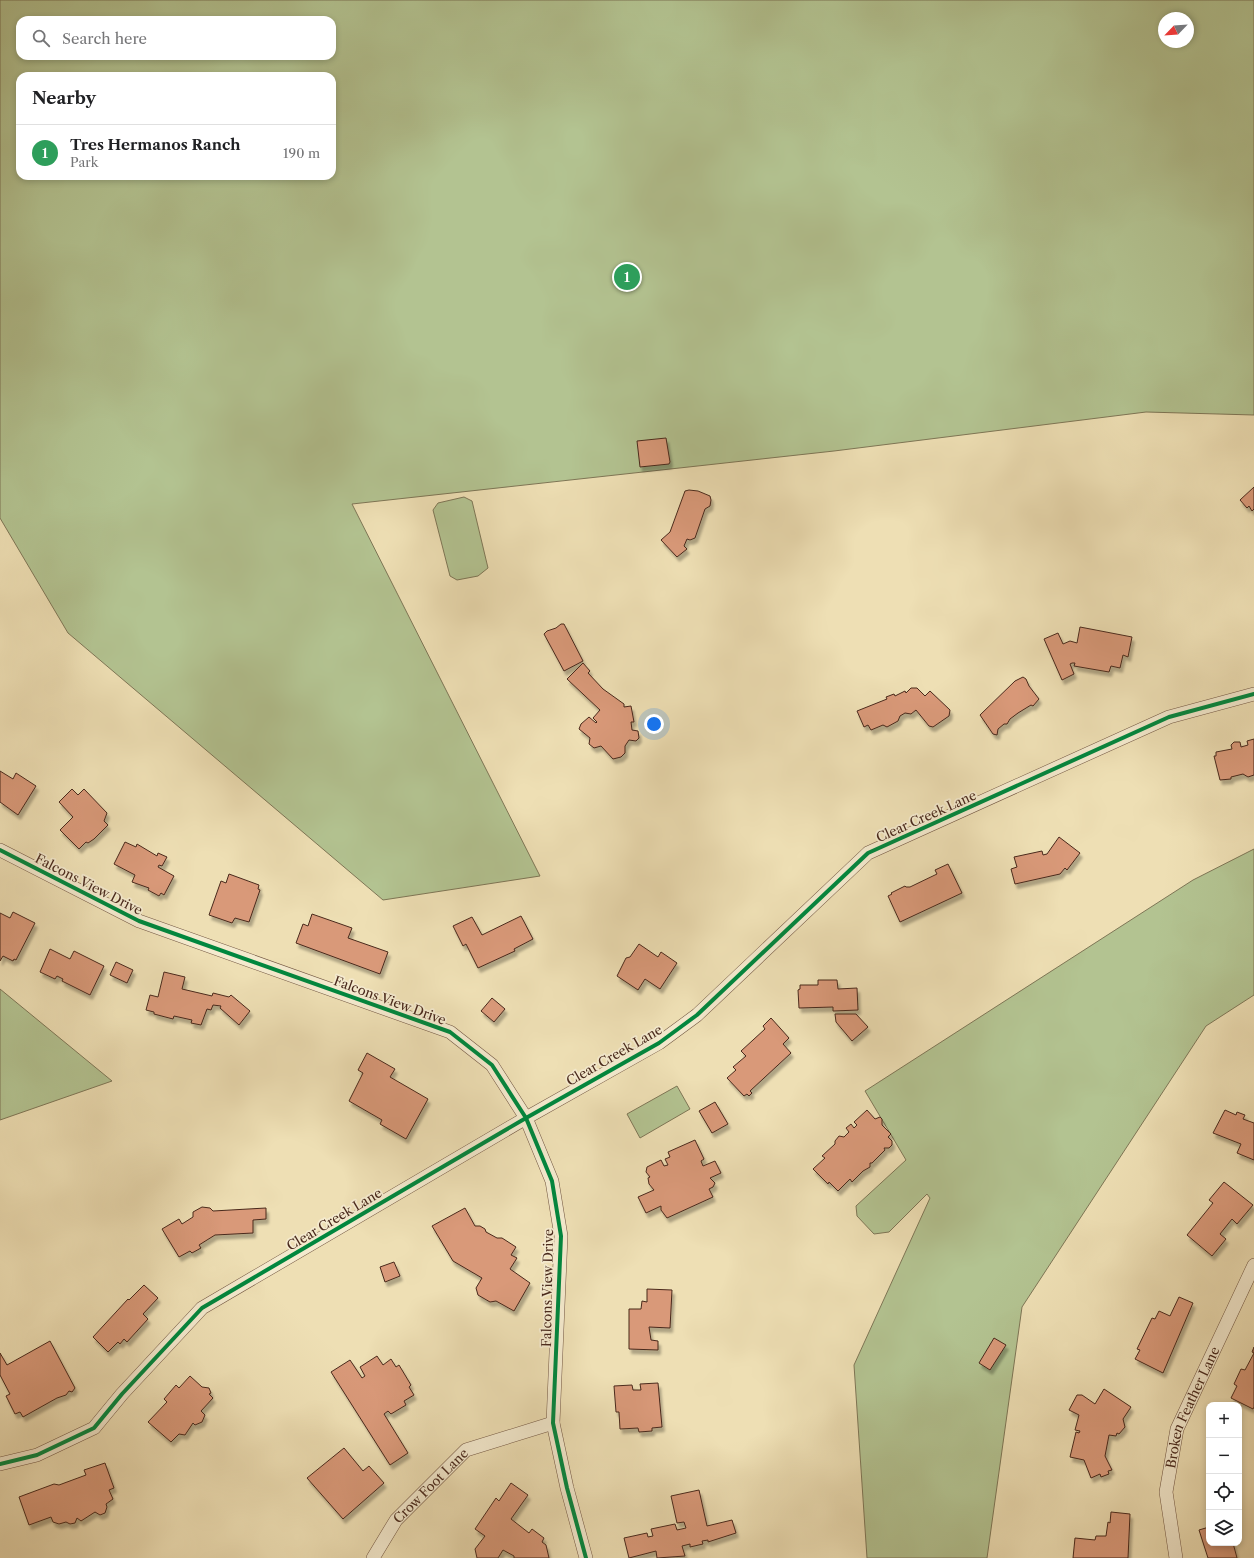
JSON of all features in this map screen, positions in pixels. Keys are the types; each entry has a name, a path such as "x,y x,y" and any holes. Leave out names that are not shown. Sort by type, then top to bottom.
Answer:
{"street":[{"name":"Clear Creek Lane","path":"0,1464 37,1455 94,1428 122,1394 202,1308 526,1118 660,1043 697,1015 868,853 1169,717 1254,694"},
{"name":"Falcons View Drive","path":"0,850 139,921 450,1032 492,1065 526,1118 552,1181 561,1236 553,1423 567,1488 586,1558"},
{"name":"Broken Feather Lane","path":"1176,1558 1166,1492 1177,1429 1254,1265"},
{"name":"Crow Foot Lane","path":"372,1558 396,1520 466,1450 553,1423"}],"green space":[{"path":"0,0 1254,0 1254,415 1146,412 834,451 352,504 540,876 383,900 68,633 0,518"},
{"path":"464,497 472,501 488,568 478,576 457,580 450,576 433,510 438,503"},
{"path":"1254,849 1254,995 1206,1026 1022,1307 987,1558 867,1558 854,1365 930,1198 927,1194 889,1232 874,1234 857,1216 856,1206 906,1160 865,1091 1193,880"},
{"path":"0,989 112,1081 0,1120"},
{"path":"677,1086 690,1109 640,1138 627,1114"}],"building":[{"path":"666,438 670,462 669,464 640,467 637,441"},
{"path":"1254,487 1254,509 1252,511 1249,506 1247,508 1240,500"},
{"path":"685,491 698,491 710,496 710,506 705,509 695,538 690,540 687,539 684,546 687,549 677,557 661,540 670,532"},
{"path":"561,624 564,624 583,661 564,671 544,634"},
{"path":"1080,627 1132,637 1128,657 1123,655 1120,668 1111,666 1109,672 1074,666 1075,663 1072,663 1070,664 1074,674 1062,680 1044,639 1058,633 1063,644 1070,641 1077,643"},
{"path":"583,663 590,671 588,673 603,689 624,704 624,707 631,706 634,722 631,722 632,730 638,731 639,738 636,741 629,740 625,746 625,753 621,757 613,759 601,746 594,748 589,744 590,738 579,729 581,724 589,717 596,723 597,722 593,718 600,710 567,679"},
{"path":"1023,677 1026,679 1029,686 1039,699 1033,706 1031,705 1018,713 1010,719 1007,724 1004,724 998,729 997,735 993,734 980,715 1015,681"},
{"path":"911,688 917,688 925,696 930,691 950,710 949,716 933,727 929,726 916,710 911,714 905,713 900,716 898,721 887,727 883,725 871,730 868,725 864,727 857,711 887,699 886,697 894,694 895,696 905,691 906,693"},
{"path":"1254,739 1254,775 1248,777 1243,774 1231,777 1231,779 1220,780 1214,756 1216,756 1216,752 1232,749 1231,745 1234,742 1240,742 1241,747 1248,745 1247,741"},
{"path":"0,771 13,779 16,773 36,786 18,815 0,802"},
{"path":"72,789 78,795 84,789 107,813 104,821 108,825 94,839 88,843 86,842 79,849 60,830 73,817 59,802"},
{"path":"1059,837 1080,853 1067,870 1065,868 1060,874 1015,884 1011,869 1017,867 1014,857 1042,851 1043,855 1047,854"},
{"path":"125,842 136,847 137,844 157,856 158,853 167,857 162,866 159,865 158,867 174,876 164,895 161,893 159,896 148,890 149,888 132,882 135,875 114,864"},
{"path":"948,864 962,893 900,922 888,896 905,886 910,887 937,874 935,870"},
{"path":"229,874 259,885 258,889 260,890 249,922 235,918 232,923 209,915 221,881 226,883"},
{"path":"13,912 35,923 16,960 14,959 13,961 3,956 0,961 0,913 10,918"},
{"path":"312,914 352,928 348,938 388,952 380,974 296,943 303,924 308,926"},
{"path":"521,916 533,939 514,949 515,951 478,968 466,944 463,946 453,926 472,917 482,935"},
{"path":"639,944 658,957 661,952 677,963 660,989 645,979 638,990 617,976 626,958 630,957"},
{"path":"50,949 70,959 74,951 104,966 90,995 62,981 63,979 57,976 55,979 40,972"},
{"path":"116,962 133,970 127,983 110,975"},
{"path":"164,972 185,977 182,989 212,996 213,993 229,997 231,995 250,1011 239,1025 220,1008 221,1006 213,1005 211,1010 207,1009 201,1025 191,1023 192,1020 174,1016 173,1019 154,1014 154,1012 146,1010 150,995 158,997"},
{"path":"818,980 837,980 838,989 857,988 858,1010 833,1011 833,1007 799,1008 798,990 800,989 800,985 818,985"},
{"path":"492,998 505,1009 494,1022 481,1011"},
{"path":"835,1014 856,1014 868,1027 852,1041 836,1022"},
{"path":"771,1018 789,1038 783,1044 791,1053 750,1091 752,1093 749,1096 747,1094 744,1096 727,1078 736,1070 733,1067 746,1056 741,1051 765,1029 763,1026"},
{"path":"367,1053 395,1069 390,1077 428,1099 406,1139 380,1124 382,1120 349,1101 363,1073 358,1070"},
{"path":"715,1102 728,1124 712,1133 699,1111"},
{"path":"867,1110 875,1119 880,1117 882,1119 882,1125 891,1134 888,1137 892,1141 892,1145 889,1148 884,1148 885,1150 872,1163 870,1163 870,1167 863,1171 852,1182 850,1179 838,1191 829,1182 828,1184 813,1169 825,1158 822,1156 835,1144 835,1141 839,1136 844,1137 849,1132 846,1128 851,1124 854,1128 857,1125 854,1122"},
{"path":"1225,1110 1236,1115 1237,1112 1245,1115 1243,1119 1254,1123 1254,1160 1237,1153 1241,1144 1213,1133"},
{"path":"695,1140 704,1159 701,1161 703,1166 715,1161 721,1173 710,1178 715,1183 713,1187 709,1189 713,1197 667,1218 661,1210 661,1206 646,1213 638,1197 654,1190 649,1184 648,1178 650,1177 646,1172 647,1167 661,1160 664,1166 668,1165 665,1159 670,1157 668,1152"},
{"path":"1224,1182 1253,1205 1237,1224 1232,1219 1220,1234 1226,1239 1212,1256 1187,1235 1213,1203 1209,1200"},
{"path":"202,1207 210,1208 213,1211 266,1208 266,1219 253,1220 253,1233 215,1235 199,1245 201,1248 192,1253 190,1251 179,1257 162,1229 179,1219 182,1224 193,1217 193,1212"},
{"path":"465,1208 475,1226 480,1226 485,1229 486,1232 497,1238 502,1238 516,1247 511,1255 517,1258 510,1269 530,1283 514,1311 496,1301 490,1302 478,1295 476,1288 482,1278 453,1261 432,1226"},
{"path":"394,1262 400,1276 385,1282 380,1267"},
{"path":"144,1285 158,1298 143,1314 148,1319 127,1342 124,1339 120,1344 118,1342 108,1352 93,1337 128,1299 129,1300"},
{"path":"647,1289 672,1290 670,1328 649,1327 651,1340 658,1341 658,1350 629,1349 629,1309 641,1309 642,1301 647,1302"},
{"path":"1179,1297 1193,1303 1163,1373 1135,1359 1140,1350 1137,1349 1152,1318 1155,1319 1159,1311 1170,1316"},
{"path":"994,1338 1006,1345 990,1370 979,1363"},
{"path":"50,1341 75,1388 72,1392 69,1391 66,1395 57,1398 23,1417 20,1412 15,1414 6,1396 10,1394 0,1375 0,1353 7,1365"},
{"path":"1254,1353 1253,1409 1242,1404 1242,1402 1231,1398 1237,1386 1234,1384 1241,1369 1245,1370"},
{"path":"377,1356 383,1365 391,1359 396,1367 399,1365 411,1385 409,1387 414,1395 404,1401 406,1405 391,1414 388,1411 384,1414 408,1453 390,1465 331,1372 350,1360 362,1378 365,1376 360,1367"},
{"path":"190,1376 202,1387 209,1388 211,1393 209,1394 213,1398 201,1411 205,1415 202,1422 195,1425 193,1423 185,1435 179,1434 171,1442 148,1422 167,1402 164,1399 176,1385 179,1388"},
{"path":"658,1383 662,1427 652,1428 652,1431 639,1432 638,1428 620,1429 619,1412 616,1412 614,1386 632,1385 633,1390 641,1390 640,1384"},
{"path":"1104,1389 1131,1407 1123,1419 1125,1427 1119,1434 1117,1433 1116,1436 1109,1435 1105,1456 1112,1470 1108,1471 1109,1474 1101,1477 1100,1474 1091,1478 1084,1460 1070,1457 1076,1432 1079,1433 1080,1431 1075,1430 1079,1415 1069,1410 1077,1395 1082,1395 1095,1404"},
{"path":"344,1448 363,1471 369,1466 384,1483 343,1519 307,1478"},
{"path":"105,1463 114,1488 109,1490 113,1499 106,1504 107,1507 105,1513 100,1515 95,1512 81,1521 77,1518 75,1523 70,1524 66,1522 59,1524 53,1522 51,1517 29,1525 19,1497 54,1484 59,1485 86,1475 84,1470"},
{"path":"511,1483 528,1495 511,1519 529,1533 532,1529 544,1538 542,1542 546,1545 549,1558 514,1558 514,1556 503,1550 498,1558 477,1558 475,1549 485,1536 475,1529 496,1498 499,1501"},
{"path":"699,1490 707,1526 732,1520 736,1533 708,1542 708,1540 702,1541 703,1544 690,1547 690,1544 682,1546 685,1556 657,1558 656,1551 629,1558 624,1538 647,1533 648,1537 653,1536 651,1529 675,1524 677,1530 686,1528 684,1522 677,1523 671,1496"},
{"path":"1111,1512 1130,1514 1128,1558 1073,1558 1075,1538 1095,1540 1096,1536 1106,1536 1108,1522 1110,1523"},
{"path":"1206,1528 1206,1546 1234,1546 1237,1558 1208,1558 1199,1530"}],"cycle path":[{"path":"0,1464 37,1455 94,1428 122,1394 202,1308 526,1118 659,1043 697,1015 868,853 1169,717 1254,694"},
{"path":"0,850 139,921 450,1032 492,1065 526,1118 552,1181 561,1236 553,1423 567,1488 586,1558"}],"place":[{"name":"Tres Hermanos Ranch","path":"627,277"}]}
